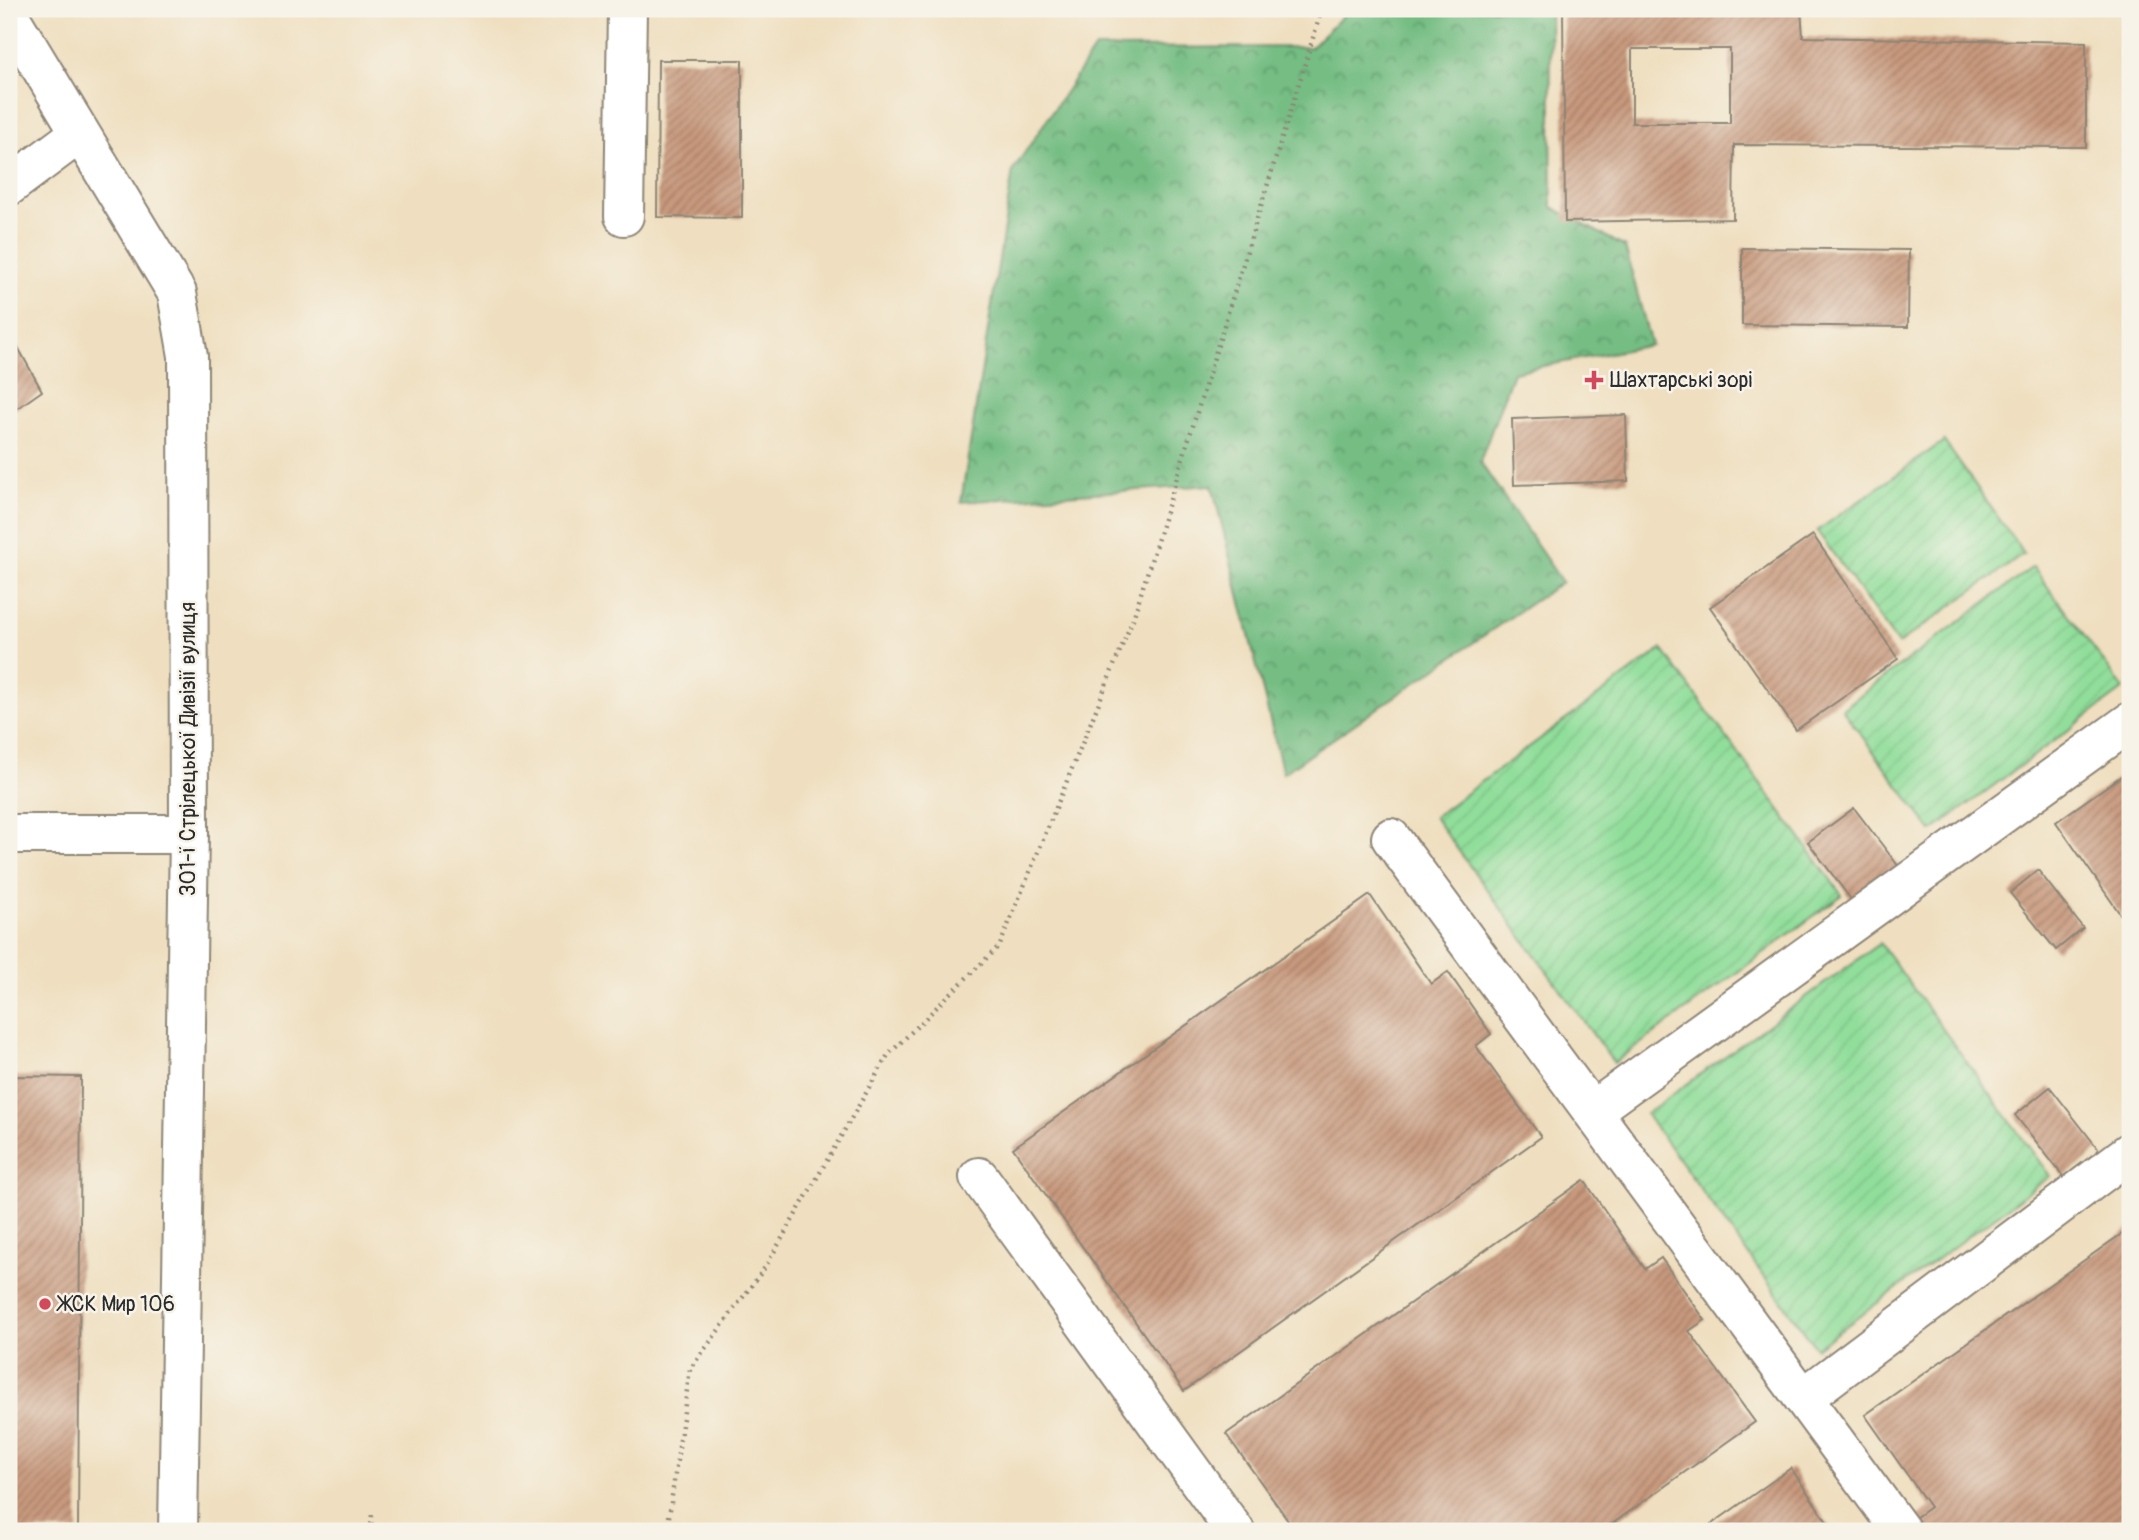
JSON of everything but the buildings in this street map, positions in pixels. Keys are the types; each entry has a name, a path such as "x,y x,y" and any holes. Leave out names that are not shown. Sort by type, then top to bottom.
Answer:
{"street":[{"path":"624,216 627,9"},
{"name":"301-ї Стрілецької Дивізії вулиця","path":"9,15 177,293 188,356 189,834 178,1531"},
{"path":"9,186 80,133"},
{"path":"1592,1111 2130,722"},
{"path":"9,834 189,834"},
{"path":"1391,838 1901,1531"},
{"path":"1803,1398 2130,1152"},
{"path":"979,1177 1235,1531"}],"path":[{"path":"667,1531 690,1369 766,1266 888,1055 1000,945 1133,619 1322,9"},
{"path":"371,1531 372,1512"}],"green space":[{"path":"1350,9 1550,9 1552,207 1625,247 1651,345 1513,372 1480,462 1562,582 1283,773 1212,485 961,502 1013,170 1095,48 1311,47"},
{"path":"1944,441 2024,554 1898,644 1817,531"},
{"path":"2033,567 2124,689 1932,831 1842,709"},
{"path":"1662,649 1842,895 1614,1063 1434,817"},
{"path":"1880,943 2050,1176 1816,1348 1646,1114"}],"place":[{"name":"Шахтарські зорі","path":"1594,380"},
{"name":"ЖСК Мир 106","path":"45,1304"}]}
